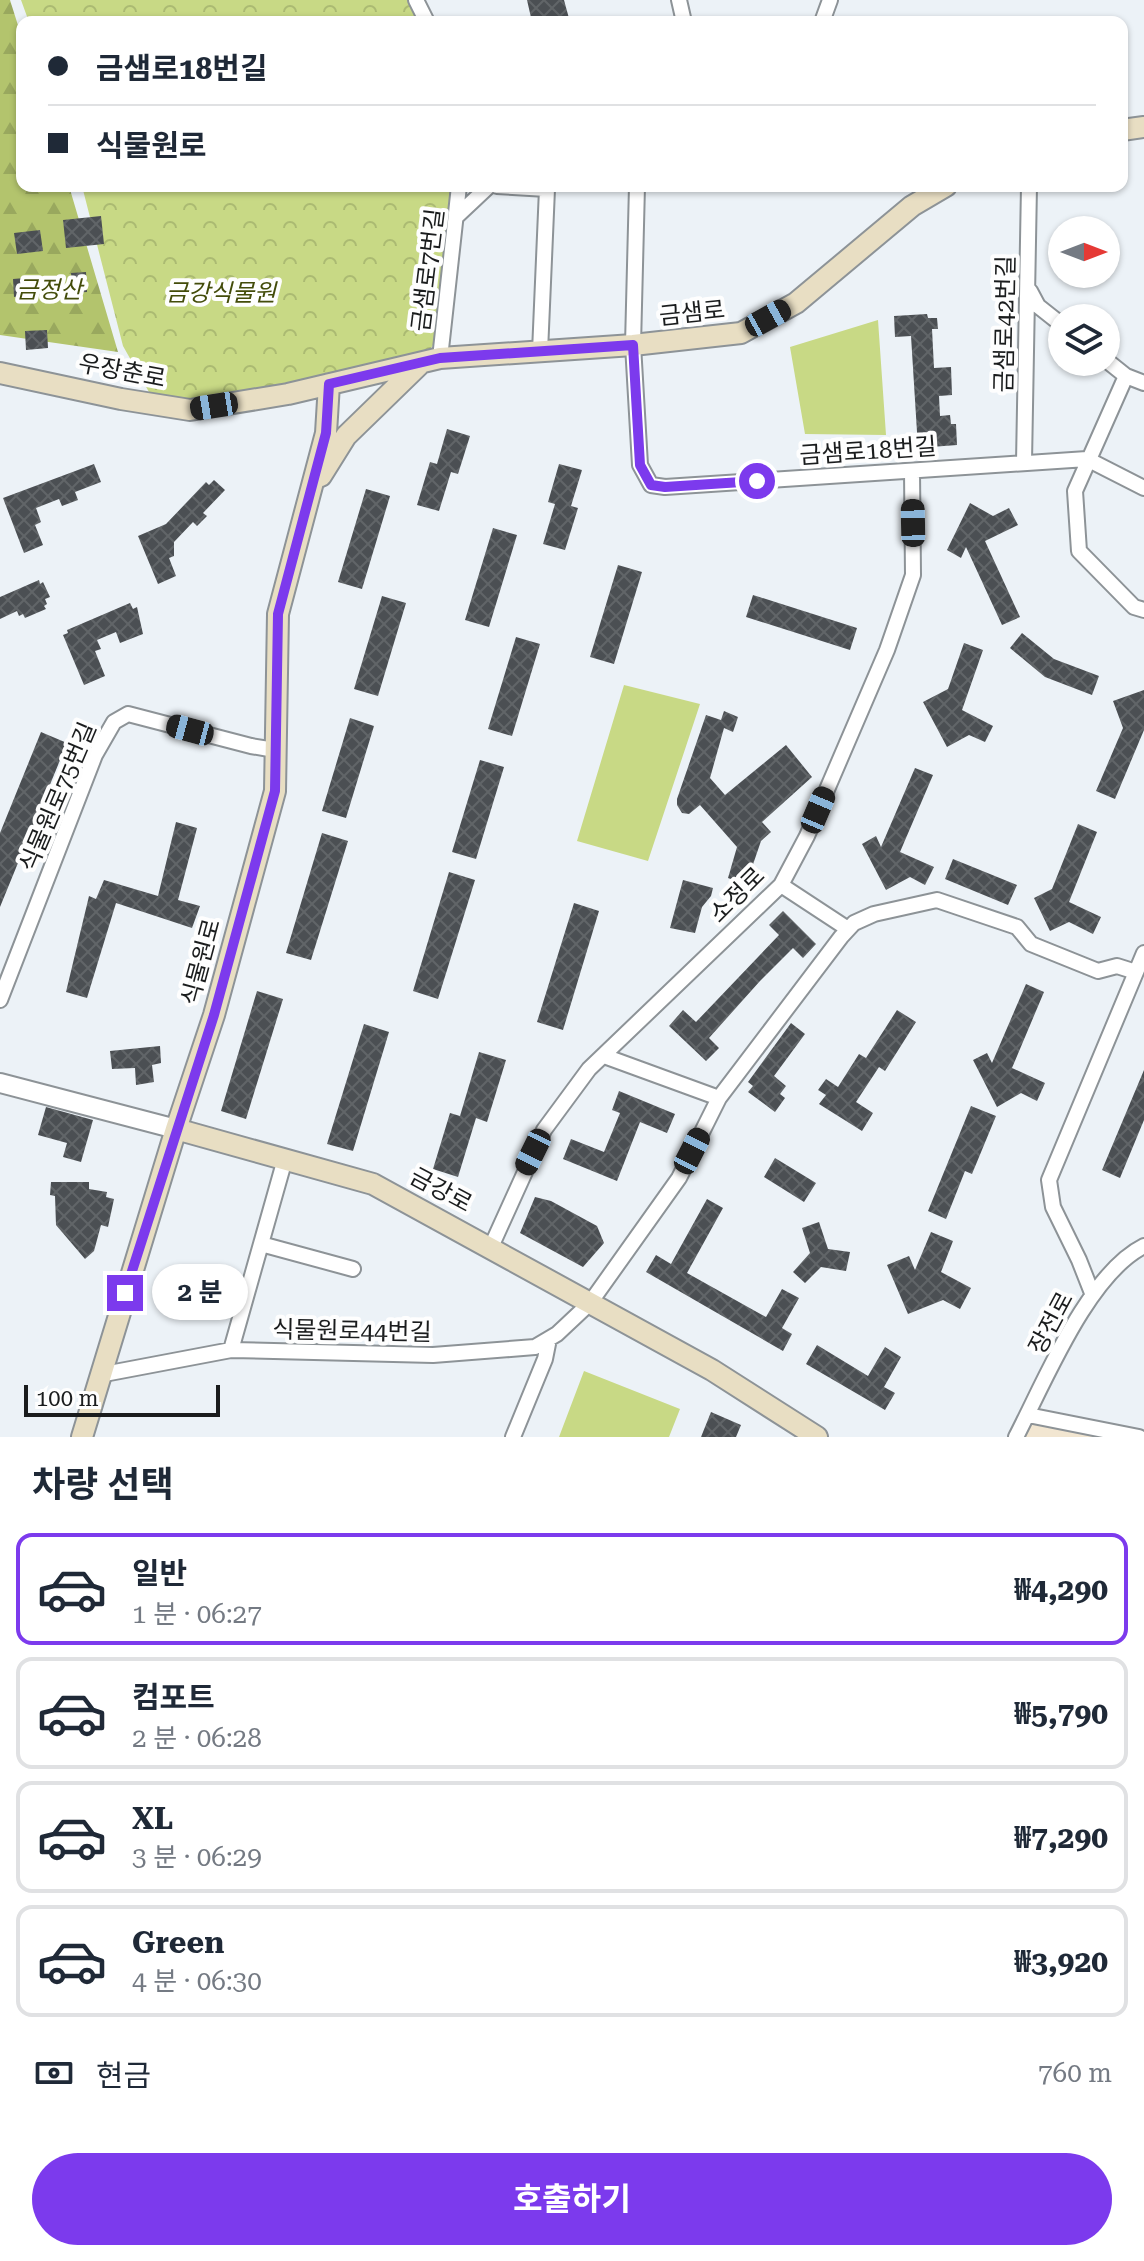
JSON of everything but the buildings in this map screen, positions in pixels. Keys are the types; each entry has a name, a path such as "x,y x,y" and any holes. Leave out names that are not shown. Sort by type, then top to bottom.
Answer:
{"main road":[{"name":"금샘로","path":"329,384 430,361 741,333 796,303 912,206 936,192"},
{"name":"식물원로","path":"313,489 346,436 430,361"},
{"name":"우장춘로","path":"0,373 190,410 329,384"},
{"name":"식물원로","path":"82,1437 214,1015 275,791 278,614 326,433 329,384"},
{"name":"금강로","path":"176,1129 373,1184 712,1370 817,1437"}],"street":[{"name":"금샘로7번길","path":"430,361 458,192"},
{"path":"456,217 483,192"},
{"path":"540,352 547,192"},
{"path":"633,345 637,192"},
{"name":"금샘로42번길","path":"1024,462 1029,192"},
{"path":"1028,287 1038,306 1048,314"},
{"name":"금샘로18번길","path":"633,345 640,465 651,485 665,487 1087,459 1144,488"},
{"path":"1120,371 1144,383"},
{"path":"1126,376 1075,491 1079,551 1134,607 1144,610"},
{"name":"소정로","path":"491,1247 544,1130 589,1069 781,885 807,836 887,650 913,575 912,471"},
{"name":"식물원로75번길","path":"0,1000 95,755 114,722 128,714 275,750"},
{"path":"781,885 848,929 874,914 937,900 1017,927 1031,944 1098,971 1117,966 1136,972"},
{"name":"식물원로44번길","path":"99,1375 231,1350 433,1355 535,1347 549,1339 590,1303 679,1178 719,1098 848,929"},
{"path":"1092,1293 1053,1207 1049,1180 1144,953"},
{"path":"604,1056 719,1098"},
{"name":"금강로","path":"0,1083 176,1129"},
{"path":"231,1350 285,1159"},
{"path":"261,1244 353,1269"},
{"name":"장전로","path":"1016,1437 1092,1293 1127,1255 1144,1246"},
{"path":"513,1437 545,1359 549,1339"},
{"path":"1028,1415 1139,1437"}],"shaded area":[{"path":"1031,1420 1114,1437 1021,1437"}],"green space":[{"name":"금정산","path":"0,0 10,0 16,19 16,192 71,192 118,352 0,335"},
{"path":"21,0 407,0 415,16 27,16"},
{"name":"금강식물원","path":"84,192 452,192 433,345 421,363 158,408 123,346"},
{"path":"878,320 886,435 805,434 790,347"},
{"path":"624,685 700,704 648,861 577,841"},
{"path":"584,1371 680,1409 669,1437 559,1437"}],"route":[{"path":"125,1293 214,1015 275,791 278,614 326,433 329,384 440,358 633,345 640,465 651,485 665,487 757,481"}]}
